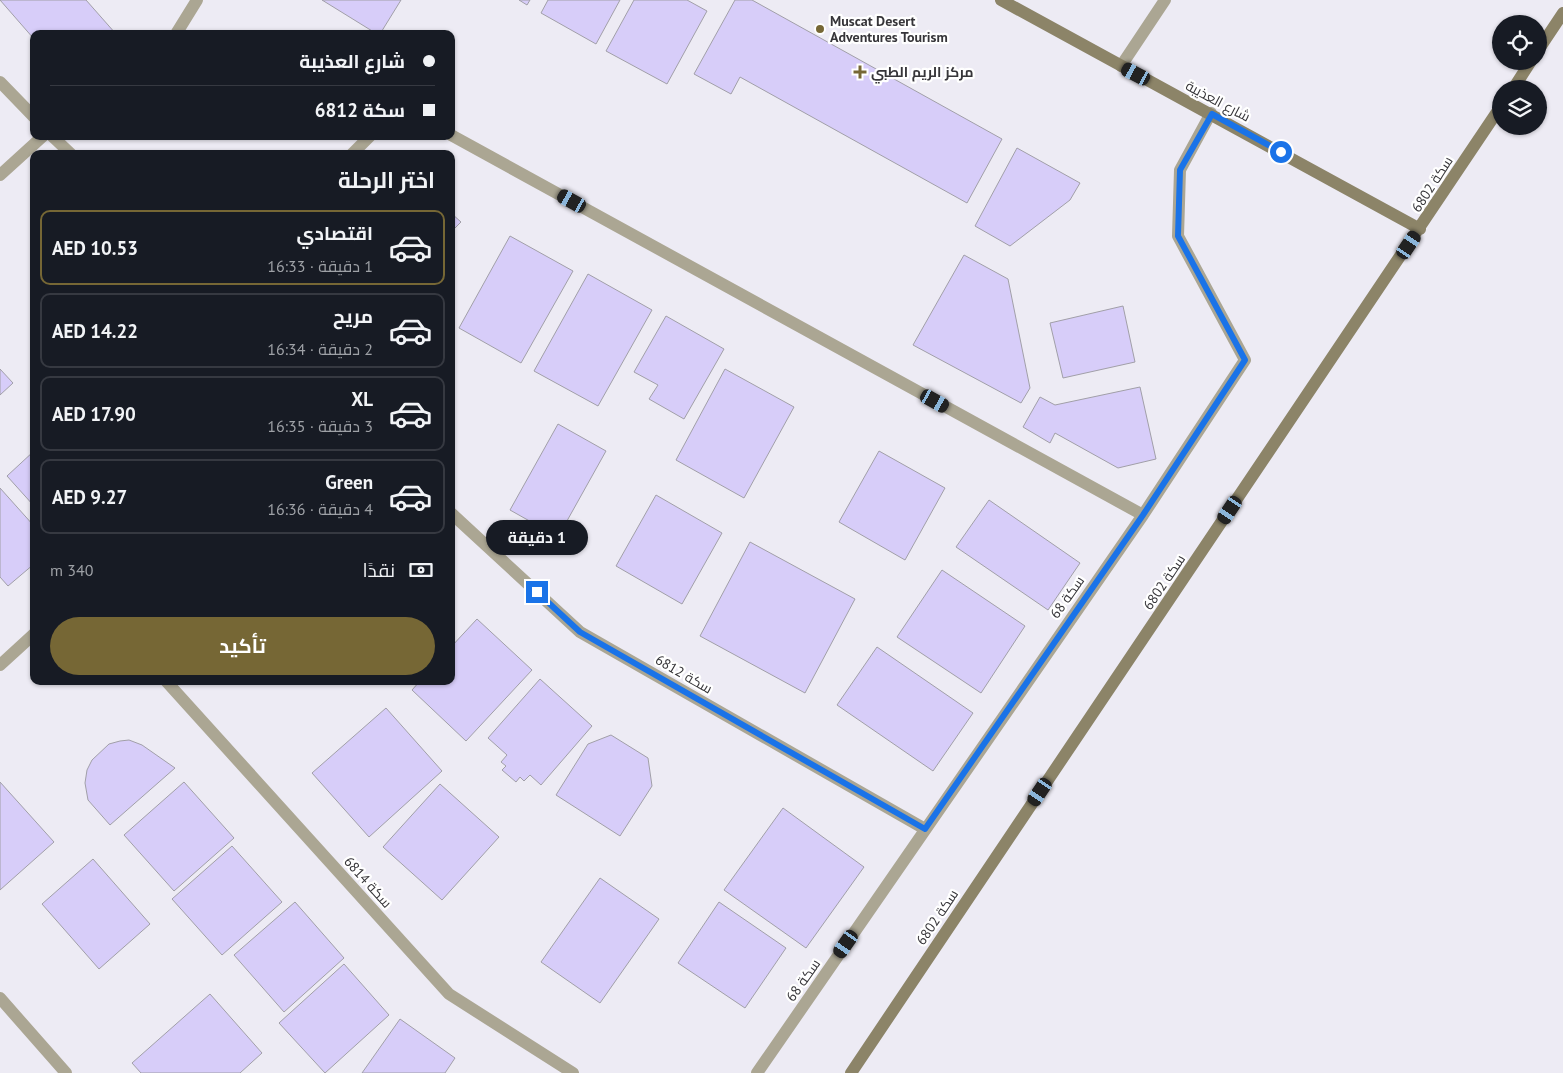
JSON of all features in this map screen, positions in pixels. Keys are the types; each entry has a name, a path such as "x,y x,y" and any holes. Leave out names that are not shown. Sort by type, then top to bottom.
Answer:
{"street":[{"path":"178,30 197,0"},
{"name":"شارع العذيبة","path":"1001,0 1420,228"},
{"path":"1121,66 1165,0"},
{"path":"1547,38 1563,13"},
{"path":"0,82 30,113"},
{"name":"68 سكة","path":"757,1073 1143,515 1245,360 1178,236 1180,170 1212,114"},
{"name":"سكة 6802","path":"850,1073 1492,120"},
{"path":"455,137 1143,515"},
{"path":"0,175 39,140"},
{"path":"56,140 67,150"},
{"path":"356,150 366,140"},
{"name":"سكة 6812","path":"455,517 580,632 925,829"},
{"path":"0,664 30,638"},
{"name":"سكة 6814","path":"170,685 449,994 573,1073"},
{"path":"0,998 66,1073"}],"building":[{"path":"0,0 86,0 112,30 30,30 30,34"},
{"path":"322,0 401,0 382,30 371,30"},
{"path":"519,0 530,0 527,5"},
{"path":"548,0 620,0 596,44 541,13"},
{"path":"634,0 687,0 707,11 667,84 606,51"},
{"path":"735,0 752,0 1002,139 967,203 740,77 731,94 694,74"},
{"path":"1017,148 1080,183 1070,200 1010,246 975,226"},
{"path":"455,217 461,222 455,228"},
{"path":"510,236 573,271 521,363 459,328"},
{"path":"964,255 1008,279 1030,388 1021,403 913,345"},
{"path":"588,274 652,310 598,406 534,371"},
{"path":"1123,306 1135,362 1063,378 1050,323"},
{"path":"666,316 724,349 684,419 649,399 658,385 634,372"},
{"path":"0,369 13,383 0,395"},
{"path":"725,369 794,407 744,498 676,460"},
{"path":"1140,387 1156,459 1118,468 1055,433 1050,443 1023,427 1040,397 1055,405"},
{"path":"558,424 606,451 558,537 510,510"},
{"path":"879,451 945,488 905,560 839,522"},
{"path":"30,455 30,502 7,476"},
{"path":"0,488 30,522 30,567 8,586 0,577"},
{"path":"656,495 722,533 682,604 616,566"},
{"path":"989,500 1080,563 1048,610 956,547"},
{"path":"750,542 855,599 805,693 700,636"},
{"path":"942,570 1025,626 981,693 897,637"},
{"path":"477,619 532,670 466,741 412,690 416,685 455,685 455,643"},
{"path":"877,647 973,713 933,771 837,705"},
{"path":"540,679 592,726 541,785 530,775 524,781 520,777 516,782 502,770 506,766 501,762 507,755 488,738"},
{"path":"386,708 442,771 369,837 312,773"},
{"path":"611,735 648,758 652,786 620,836 556,795 588,744"},
{"path":"129,740 142,745 175,768 110,825 88,800 85,783 87,770 92,760 109,744"},
{"path":"0,782 54,842 0,890"},
{"path":"184,782 234,838 174,891 124,835"},
{"path":"440,784 499,837 442,900 383,847"},
{"path":"783,808 864,867 806,948 724,890"},
{"path":"232,846 282,902 222,955 172,899"},
{"path":"93,859 150,924 99,969 42,904"},
{"path":"600,878 659,919 600,1003 541,962"},
{"path":"295,902 344,958 284,1012 234,955"},
{"path":"719,902 786,948 745,1008 678,963"},
{"path":"344,964 389,1015 325,1073 279,1023"},
{"path":"210,994 262,1053 240,1073 141,1073 132,1063"},
{"path":"400,1019 455,1058 445,1073 362,1073"}],"place":[{"name":"Muscat Desert Adventures Tourism","path":"820,29"},
{"name":"مركز الريم الطبي","path":"860,72"}],"route":[{"path":"537,592 580,632 925,829 1143,515 1245,360 1178,236 1180,170 1212,114 1281,152"}]}
